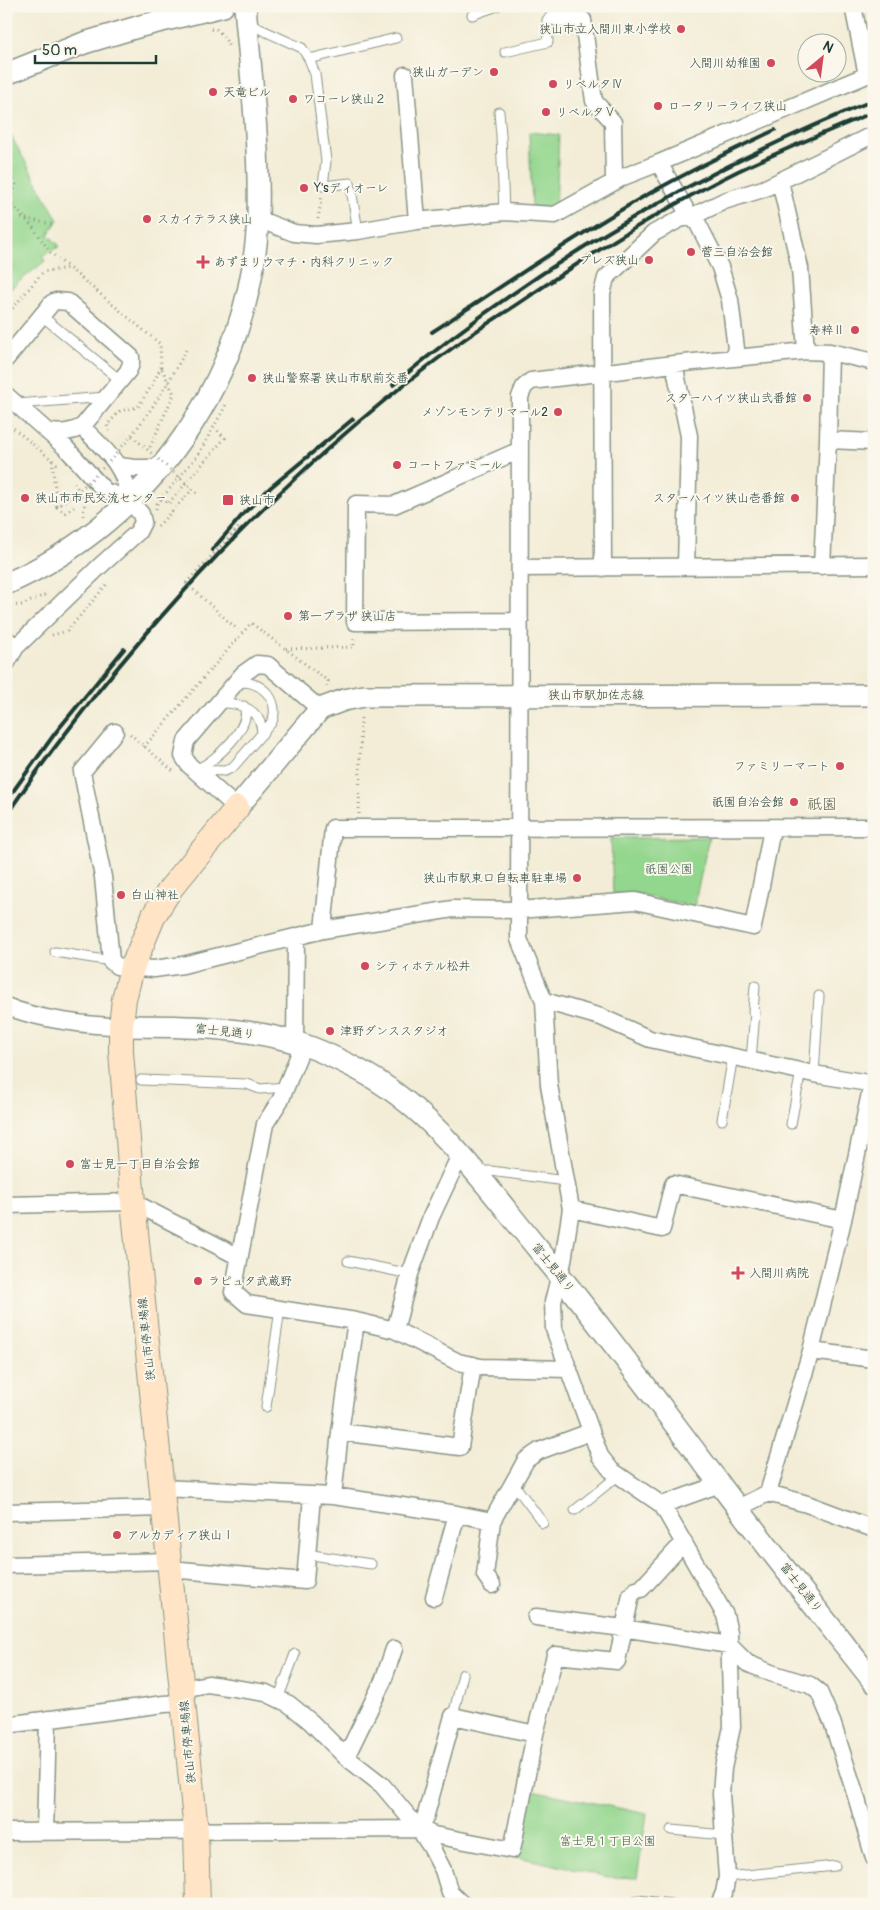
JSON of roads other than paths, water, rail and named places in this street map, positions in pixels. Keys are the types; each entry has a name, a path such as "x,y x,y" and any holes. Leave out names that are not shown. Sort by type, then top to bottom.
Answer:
{"main road":[{"name":"狭山市停車場線","path":"198,1904 196,1831 184,1696 133,1202 121,1052 124,999 121,965 171,888 237,808"}],"street":[{"path":"6,74 84,44 141,26 223,6"},
{"path":"258,219 294,233 316,235 358,231 417,221 504,212 555,215 614,181 870,73 853,6"},
{"path":"555,9 557,18 583,20 594,101 613,122 614,181"},
{"path":"6,584 48,562 99,526 129,500 161,468 192,425 226,362 236,336 248,289 258,219 257,154 246,14"},
{"path":"405,75 417,221"},
{"path":"603,568 602,294 606,278 654,233 724,201 763,189 874,134"},
{"path":"659,163 691,217 698,224 720,267 730,300 737,357"},
{"path":"780,181 800,268 806,351"},
{"path":"6,359 56,301 68,302 131,357 131,364 120,380 82,427 68,432 48,432"},
{"path":"719,1904 724,1894 727,1878 722,1785 732,1727 729,1632 725,1615 662,1505 611,1470 600,1456 554,1328 553,1302 560,1276 571,1209 549,1085 544,1001 519,940 520,397 521,392 531,381 737,357 806,351 830,352 874,362"},
{"path":"822,566 830,352"},
{"path":"674,364 689,436 686,567"},
{"path":"6,664 11,643 138,532 143,522 140,514 129,500 105,491 83,465 12,400"},
{"path":"82,427 119,466 128,487 129,500"},
{"path":"828,440 874,442"},
{"path":"520,450 394,505 356,504 355,622 520,621"},
{"path":"119,466 161,468"},
{"path":"99,526 104,508 105,491"},
{"path":"520,568 874,565"},
{"path":"257,664 268,665 320,710 237,808 187,774 183,756 186,741 218,703 235,683 250,668 257,664"},
{"name":"狭山市駅加佐志線","path":"320,710 344,700 364,696 874,695"},
{"path":"116,732 82,772 121,965 154,969 183,965 324,930 453,909 518,910 635,901 753,927 772,829"},
{"path":"324,930 334,828 772,829 874,827"},
{"path":"296,937 299,1044 281,1099 265,1124 256,1180 233,1292 247,1304 356,1321 395,1330 458,1362 481,1367 569,1369"},
{"path":"544,1001 601,1016 650,1040 873,1084 843,1220 811,1351 768,1493"},
{"path":"6,1006 45,1017 104,1026 121,1026"},
{"name":"富士見通り","path":"121,1026 200,1028 245,1032 299,1044 330,1056 376,1080 408,1102 436,1128 467,1163 560,1276 641,1378 738,1508 874,1682"},
{"path":"395,1330 410,1274 431,1218 467,1163"},
{"path":"571,1209 662,1229 673,1184 843,1220"},
{"path":"6,1205 133,1202 239,1257"},
{"path":"333,1496 356,1321"},
{"path":"811,1351 874,1359"},
{"path":"340,1432 460,1447 473,1365"},
{"path":"492,1584 486,1575 492,1520 526,1460 540,1451 590,1432"},
{"path":"662,1505 720,1484"},
{"path":"738,1508 768,1493 807,1504 874,1529"},
{"path":"6,1565 170,1565 305,1581 312,1496"},
{"path":"6,1512 163,1498 333,1496 492,1520"},
{"path":"434,1597 457,1514"},
{"path":"6,1832 419,1829 434,1835 512,1850 535,1734 555,1655 618,1660 631,1595 640,1589 684,1542"},
{"path":"536,1617 623,1628 729,1645 747,1663 771,1673 804,1682 819,1692 846,1763 874,1858"},
{"path":"346,1757 383,1681 394,1649"},
{"path":"6,1725 164,1704 208,1684 266,1693 289,1704 311,1722 346,1757 382,1785 419,1829 443,1870 450,1893 462,1904"},
{"path":"419,1829 424,1818 453,1716 535,1734"},
{"path":"45,1832 48,1719"}],"lane":[{"path":"472,14 497,6"},
{"path":"505,52 548,42 547,20 555,9"},
{"path":"246,14 302,48 309,59 315,74 326,161 323,186 350,183 358,231"},
{"path":"309,59 396,38"},
{"path":"499,112 504,212"},
{"path":"42,316 120,380"},
{"path":"12,400 107,397"},
{"path":"187,774 225,771 233,767 272,722 275,715 275,707 266,692 251,682 235,683"},
{"path":"218,703 229,702 244,706 261,722 262,734"},
{"path":"187,774 206,766 215,759 242,728 247,716 244,706"},
{"path":"55,952 121,965"},
{"path":"751,1060 755,1012 752,1012 755,986"},
{"path":"791,1124 808,1072 819,996"},
{"path":"722,1120 733,1056"},
{"path":"141,1080 247,1084 260,1089 286,1087"},
{"path":"467,1163 491,1171 565,1182"},
{"path":"348,1261 410,1274"},
{"path":"266,1406 280,1309"},
{"path":"575,1510 619,1476"},
{"path":"513,1483 543,1523"},
{"path":"306,1554 371,1564"},
{"path":"278,1699 295,1654"},
{"path":"453,1716 463,1674"},
{"path":"671,1830 724,1835"},
{"path":"727,1878 835,1866"},
{"path":"638,1900 671,1904"}],"railway":[{"path":"393,385 504,299 622,224 683,189 746,157 874,100"},
{"path":"6,816 40,767 101,688 183,593 270,502 363,418 462,341 631,230 738,171 874,112"},
{"path":"432,332 562,246 643,197 775,130"},
{"path":"212,550 245,512 271,487 353,419"},
{"path":"6,801 56,732 124,649"}],"place":[{"name":"狭山市立入間川東小学校","path":"681,29"},
{"name":"入間川幼稚園","path":"771,63"},
{"name":"狭山ガーデン","path":"494,72"},
{"name":"リベルタⅣ","path":"553,84"},
{"name":"天竜ビル","path":"213,92"},
{"name":"ワコーレ狭山２","path":"293,99"},
{"name":"ロータリーライフ狭山","path":"658,106"},
{"name":"リベルタⅤ","path":"546,112"},
{"name":"Y'sディオーレ","path":"304,188"},
{"name":"スカイテラス狭山","path":"147,219"},
{"name":"菅三自治会館","path":"691,252"},
{"name":"プレズ狭山","path":"649,260"},
{"name":"あずまリウマチ・内科クリニック","path":"203,262"},
{"name":"寿粹Ⅱ","path":"855,330"},
{"name":"狭山警察署 狭山市駅前交番","path":"252,378"},
{"name":"スターハイツ狭山弐番館","path":"807,398"},
{"name":"メゾンモンテリマール2","path":"558,412"},
{"name":"コートファミール","path":"397,465"},
{"name":"狭山市市民交流センター","path":"25,498"},
{"name":"スターハイツ狭山壱番館","path":"795,498"},
{"name":"狭山市","path":"228,500"},
{"name":"第一プラザ 狭山店","path":"288,616"},
{"name":"ファミリーマート","path":"840,766"},
{"name":"祇園自治会館","path":"794,802"},
{"name":"狭山市駅東口自転車駐車場","path":"577,878"},
{"name":"白山神社","path":"121,895"},
{"name":"シティホテル松井","path":"365,966"},
{"name":"津野ダンススタジオ","path":"330,1031"},
{"name":"富士見一丁目自治会館","path":"70,1164"},
{"name":"入間川病院","path":"738,1273"},
{"name":"ラピュタ武蔵野","path":"198,1281"},
{"name":"アルカディア狭山Ⅰ","path":"117,1535"}],"district":[{"name":"祇園","path":"822,804"}],"park label":[{"name":"祇園公園","path":"669,869"},
{"name":"富士見１丁目公園","path":"608,1841"}]}
